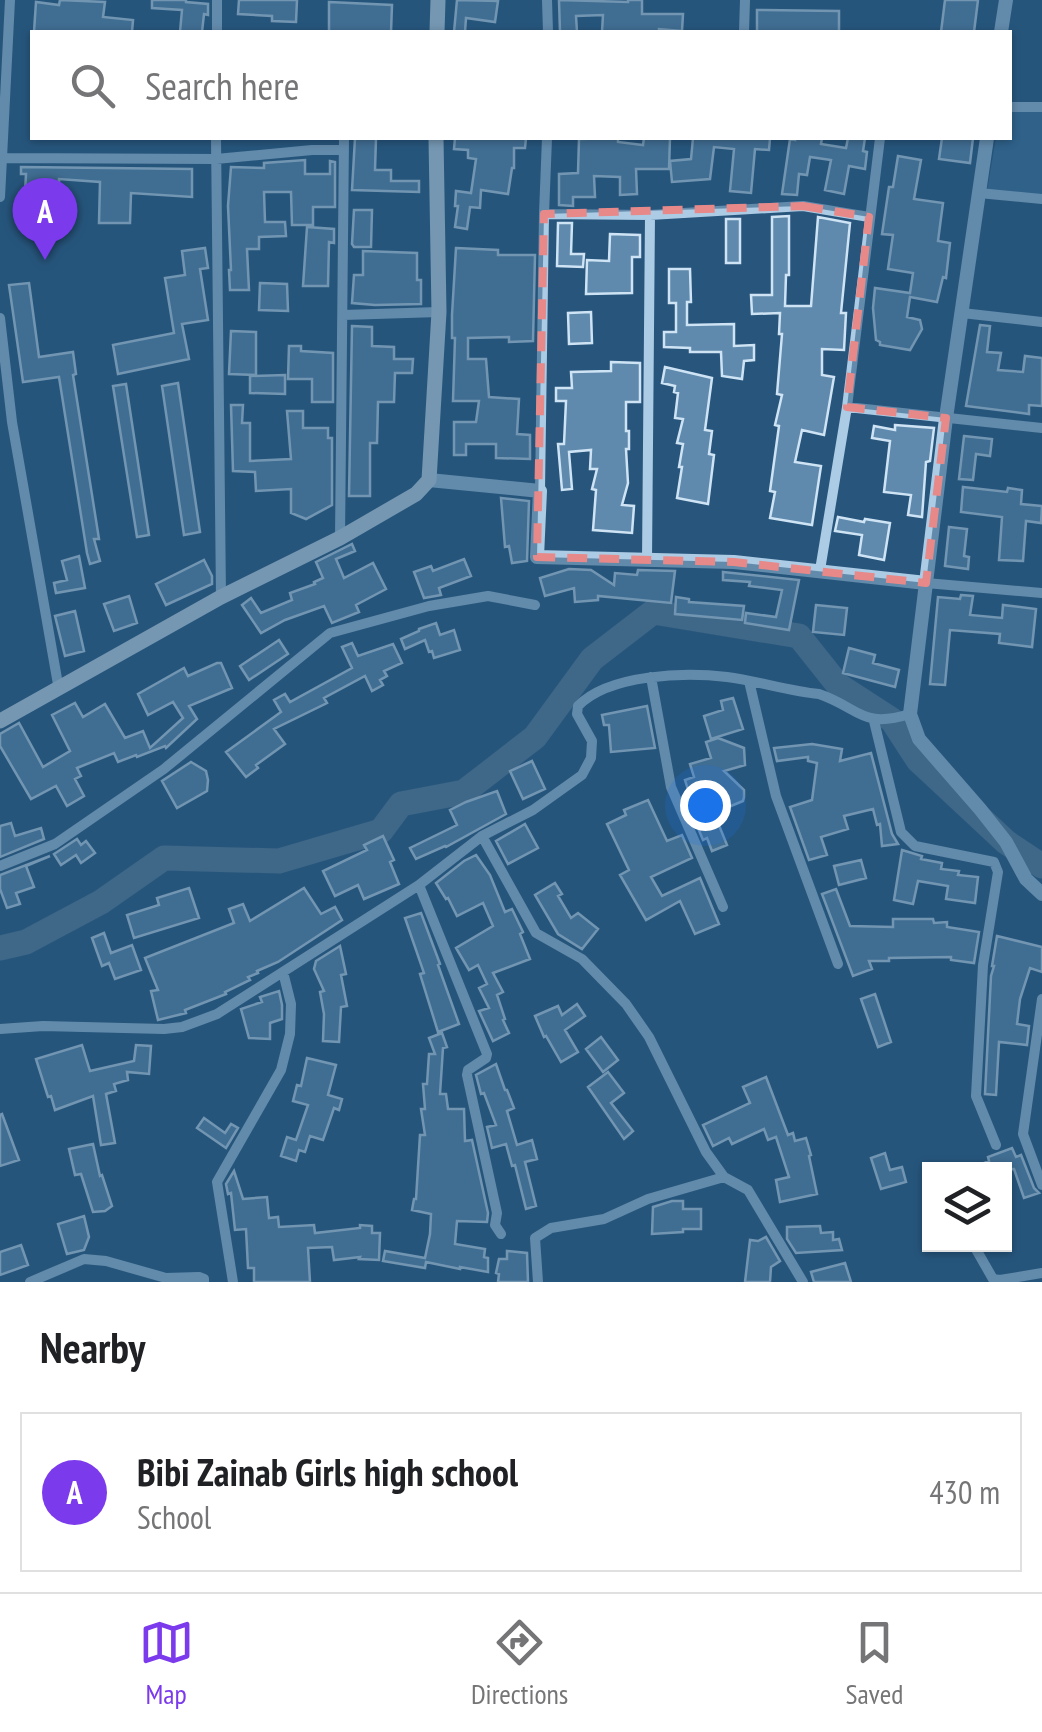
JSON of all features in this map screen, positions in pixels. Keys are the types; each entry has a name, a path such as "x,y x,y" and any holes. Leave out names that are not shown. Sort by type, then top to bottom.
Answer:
{"main road":[{"path":"437,30 438,0"},
{"path":"0,722 221,597 340,538 416,494 430,480 438,312 436,140"}],"street":[{"path":"0,196 10,0"},
{"path":"217,0 217,30"},
{"path":"548,0 548,30"},
{"path":"744,30 745,0"},
{"path":"1002,30 1006,0"},
{"path":"1012,106 1042,107"},
{"path":"216,140 221,597"},
{"path":"340,538 344,140"},
{"path":"548,140 537,557 734,562 1042,593"},
{"path":"820,570 847,407 880,140"},
{"path":"987,140 946,418 910,714 919,738 980,809 1006,842 1026,878 1042,894"},
{"path":"3,158 216,158 343,150"},
{"path":"979,193 1042,199"},
{"path":"544,214 650,215 803,206 870,218"},
{"path":"647,560 650,215"},
{"path":"344,315 438,312"},
{"path":"962,313 1042,322"},
{"path":"0,318 6,424 58,690"},
{"path":"847,407 1042,428"},
{"path":"430,480 540,492"},
{"path":"0,866 55,844 164,768 330,633 429,606 488,596 534,605"},
{"path":"651,677 671,788 723,907"},
{"path":"0,1029 43,1026 164,1030 217,1014 419,885 482,836 533,810 582,774 591,758 592,741 578,706 586,698 630,679 723,677 819,694 874,721 910,714"},
{"path":"749,681 776,796 838,964"},
{"path":"874,721 901,832 907,840 915,846 994,862 998,872 984,964 976,1096 996,1145"},
{"path":"482,836 536,934 582,959 626,1004 649,1037 706,1152 724,1177 748,1190 803,1282"},
{"path":"419,885 487,1054 467,1075 497,1212 495,1225 501,1234"},
{"path":"233,1282 217,1182 281,1070 290,1034 290,1004 283,972"},
{"path":"1042,998 1023,1134 1042,1184"},
{"path":"538,1282 536,1238 550,1228 604,1219 648,1198 724,1177"},
{"path":"978,1252 994,1278 1000,1280 1042,1273"},
{"path":"30,1282 84,1259 106,1261 166,1278 198,1277 204,1282"}],"highlighted area":[{"path":"803,206 869,217 847,407 946,418 926,583 734,562 537,557 544,214"}],"shaded area":[{"path":"1012,111 1042,111 1042,196 987,191 996,140 1012,140"}],"building":[{"path":"60,0 105,2 103,17 133,20 132,30 34,30 36,2 59,5"},
{"path":"152,0 186,0 208,4 208,15 204,14 202,30 180,30 182,10 152,8"},
{"path":"239,0 297,0 296,22 238,14"},
{"path":"457,0 498,1 495,22 466,18 465,30 454,30"},
{"path":"559,0 642,0 642,14 683,14 682,30 602,30 603,15 576,16 577,30 560,30"},
{"path":"945,0 978,0 974,30 941,30"},
{"path":"329,2 392,5 391,30 329,30"},
{"path":"757,10 839,11 839,30 757,30"},
{"path":"355,140 376,140 375,170 391,170 391,181 419,181 419,192 352,190"},
{"path":"455,140 526,140 525,148 514,148 508,194 481,190 480,208 470,207 467,229 455,227 456,191 471,193 476,159 468,158 468,150 454,149"},
{"path":"579,140 618,140 643,145 644,140 670,140 669,169 636,169 637,194 620,195 620,177 594,176 595,197 573,197 573,206 559,205 559,174 578,173"},
{"path":"693,140 770,140 769,150 755,149 751,193 730,191 734,149 714,147 710,179 672,182 670,161 691,159"},
{"path":"790,140 822,140 821,144 846,148 848,140 865,140 865,169 849,166 844,194 825,190 831,160 810,157 807,175 799,174 797,195 782,194"},
{"path":"942,140 973,140 970,163 939,159"},
{"path":"898,156 921,160 914,199 943,203 938,241 950,243 946,278 943,277 937,302 910,297 907,317 920,320 922,329 910,350 880,345 876,340 873,308 875,288 910,293 913,273 888,269 893,235 882,234"},
{"path":"305,160 305,174 330,174 330,161 335,162 335,207 313,207 313,225 292,225 291,192 264,192 265,222 285,222 286,236 259,237 259,249 247,249 249,290 230,290 231,167 264,168 264,163"},
{"path":"21,167 192,169 192,197 131,193 130,223 99,223 100,182 59,179 59,194 25,193 26,174 21,174"},
{"path":"354,210 372,210 371,247 352,244"},
{"path":"789,216 785,306 811,306 818,217 850,223 841,313 846,313 844,350 822,349 822,375 834,377 824,435 802,430 795,462 821,466 812,525 770,518 779,426 775,425 782,395 777,394 782,334 780,313 752,314 751,295 772,295 772,217"},
{"path":"726,219 740,219 740,263 726,263"},
{"path":"558,223 572,223 571,254 584,254 583,267 557,266"},
{"path":"307,227 334,229 334,243 329,242 328,286 303,286"},
{"path":"610,234 640,235 640,257 632,257 632,293 586,294 587,260 609,261"},
{"path":"205,248 208,268 200,269 208,320 182,324 189,359 118,374 113,345 174,333 165,278 185,275 182,251"},
{"path":"456,248 498,250 498,255 535,255 533,341 468,338 468,359 486,359 489,397 519,399 517,434 530,435 530,459 496,458 496,444 466,444 466,455 454,455 454,422 476,422 479,401 453,401"},
{"path":"363,251 417,253 421,304 352,303 354,275 363,275"},
{"path":"669,269 690,269 687,325 734,324 734,346 754,345 754,360 744,361 742,379 722,376 721,352 664,347 664,332 676,332 676,303 669,303"},
{"path":"29,283 39,357 73,352 73,375 99,539 94,539 100,561 90,564 59,377 23,382 9,285"},
{"path":"260,283 287,284 288,311 259,310"},
{"path":"591,312 592,343 569,344 568,313"},
{"path":"980,325 990,326 987,352 1001,353 998,370 1023,372 1025,356 1042,358 1042,406 1029,405 1029,414 966,406"},
{"path":"352,326 372,327 372,346 394,347 394,359 413,359 412,373 395,373 394,402 378,402 377,443 370,443 370,496 349,496"},
{"path":"231,331 256,332 256,375 229,374"},
{"path":"289,346 301,346 301,351 333,353 333,402 312,402 312,379 288,379"},
{"path":"611,362 640,363 640,402 626,402 628,483 622,505 634,506 632,533 593,530 596,490 592,489 597,469 590,469 591,450 569,452 572,489 562,490 558,444 564,444 566,401 556,401 556,388 572,388 571,372 611,371"},
{"path":"665,367 712,378 705,430 712,431 709,454 714,455 708,504 677,498 683,444 677,443 683,419 675,418 675,386 662,383"},
{"path":"285,375 285,394 250,393 250,376"},
{"path":"178,383 200,532 184,535 162,386"},
{"path":"126,384 149,535 137,537 113,386"},
{"path":"231,405 243,405 242,423 250,423 250,461 291,459 287,411 303,411 303,428 328,428 328,438 332,438 332,505 306,519 291,513 291,489 256,491 255,472 233,471"},
{"path":"895,425 934,428 930,461 926,462 922,517 908,515 911,495 884,492 890,441 872,438 874,426 895,430"},
{"path":"964,436 992,439 990,456 976,454 973,480 959,479"},
{"path":"963,487 1022,490 1021,504 1042,506 1041,523 1026,521 1023,561 999,560 1002,517 961,512"},
{"path":"501,498 529,501 527,561 512,563 509,546 505,547"},
{"path":"838,517 890,523 884,560 859,555 862,535 835,531"},
{"path":"949,527 967,529 964,556 969,557 968,569 945,566"},
{"path":"352,544 355,551 336,559 344,578 373,563 386,589 356,605 359,612 332,623 324,606 261,633 242,605 251,598 261,613 292,600 290,593 323,578 316,562"},
{"path":"79,556 85,588 56,593 54,583 67,580 62,561"},
{"path":"464,559 471,576 439,588 441,595 424,598 414,572 431,566 433,571"},
{"path":"204,560 212,584 166,605 156,584"},
{"path":"569,569 591,570 614,585 615,573 675,571 671,603 598,596 598,600 575,602 574,588 545,596 540,578"},
{"path":"723,572 799,580 789,630 745,623 746,613 776,617 782,590 723,580"},
{"path":"961,595 973,596 970,615 1002,618 1003,605 1036,609 1032,647 999,643 1000,634 950,630 945,685 930,684 938,597 960,599"},
{"path":"129,596 137,623 114,631 104,604"},
{"path":"676,597 689,602 744,606 742,620 675,614"},
{"path":"816,605 847,608 844,635 813,632"},
{"path":"75,611 84,651 65,656 55,616"},
{"path":"436,623 440,635 454,630 460,650 434,658 425,640 405,649 401,639"},
{"path":"279,640 288,654 249,680 240,666"},
{"path":"352,643 358,656 393,644 402,663 384,671 387,676 380,680 383,685 372,691 365,676 324,698 327,703 274,729 285,744 246,777 226,752 281,712 274,700 285,694 290,702 352,668 342,647"},
{"path":"849,648 875,655 873,663 899,670 895,687 843,673"},
{"path":"221,663 232,688 189,706 197,719 166,748 118,762 114,753 77,768 81,776 75,779 84,796 67,806 56,786 31,799 0,746 0,734 19,723 43,767 70,751 52,715 75,703 83,717 105,704 125,738 143,731 150,748 183,718 173,702 148,715 138,694 184,668 188,676"},
{"path":"733,698 743,729 711,739 704,716 723,710 721,701"},
{"path":"647,706 655,748 611,752 609,725 604,725 602,715"},
{"path":"718,738 744,748 745,765 724,771 744,790 744,797 743,801 714,813 727,845 712,851 691,811 694,809 685,780 694,777 690,764 711,758 706,742"},
{"path":"812,744 842,749 840,761 871,753 898,844 882,846 880,824 877,825 873,809 844,816 848,829 821,837 827,855 809,860 790,807 812,800 817,763 808,761 808,757 777,761 774,748"},
{"path":"532,761 545,789 523,799 510,771"},
{"path":"191,762 206,771 207,791 177,808 162,781"},
{"path":"497,791 506,814 416,859 410,848 457,825 450,810"},
{"path":"648,800 667,841 682,835 692,858 651,877 662,896 700,878 719,924 695,934 680,901 646,920 620,875 629,870 607,824 626,815 624,810"},
{"path":"11,823 15,836 41,828 44,839 0,857 0,826"},
{"path":"525,824 538,848 508,864 496,841"},
{"path":"383,836 399,884 364,899 358,885 335,896 323,871 367,850 364,845"},
{"path":"77,839 81,845 86,841 95,853 81,863 76,855 61,865 54,854"},
{"path":"902,850 942,863 941,869 978,877 975,903 946,899 948,886 918,881 913,904 894,900"},
{"path":"476,855 490,875 505,912 512,909 530,959 493,973 503,992 497,995 509,1033 493,1041 479,1011 489,1008 479,988 487,984 478,965 469,970 456,948 493,926 483,903 457,916 436,883"},
{"path":"50,856 26,866 34,887 16,893 20,904 7,908 0,875"},
{"path":"861,860 866,878 839,885 834,866"},
{"path":"555,883 571,918 578,913 598,929 582,949 558,934 535,895"},
{"path":"189,888 199,918 134,938 127,915 159,905 157,898"},
{"path":"304,888 321,914 335,907 342,920 226,994 185,1010 186,1013 158,1020 151,991 158,990 145,958 234,923 229,909 243,904 250,921"},
{"path":"836,889 850,926 893,927 893,919 933,919 934,923 947,922 947,927 979,932 974,963 951,957 889,958 869,961 872,969 853,976 822,894"},
{"path":"421,913 459,1024 438,1032 405,918"},
{"path":"104,933 111,953 132,945 141,970 115,979 109,963 102,966 92,938"},
{"path":"997,936 1042,947 1042,972 1030,968 1020,999 1017,1024 1029,1026 1027,1045 999,1042 996,1095 985,1094"},
{"path":"340,946 347,1006 341,1007 339,1042 323,1041 320,992 324,991 314,969 316,961"},
{"path":"279,991 282,1019 270,1023 270,1039 249,1038 241,1009"},
{"path":"875,994 891,1042 878,1047 861,999"},
{"path":"577,1004 585,1016 565,1030 578,1052 561,1062 535,1016 558,1006 562,1015"},
{"path":"442,1033 447,1047 443,1048 440,1094 446,1094 448,1109 464,1109 465,1141 472,1140 488,1213 487,1222 457,1221 455,1244 485,1249 488,1272 426,1262 425,1268 383,1261 385,1251 425,1258 431,1214 412,1210 420,1135 425,1135 423,1084 427,1084 429,1054 435,1054 429,1038"},
{"path":"601,1037 618,1060 603,1072 586,1049"},
{"path":"82,1045 90,1071 134,1061 136,1045 151,1046 149,1074 127,1072 128,1080 114,1084 116,1091 106,1094 115,1143 101,1145 93,1096 55,1110 51,1096 48,1097 36,1059"},
{"path":"307,1058 336,1065 328,1095 342,1099 339,1110 334,1108 323,1140 310,1136 305,1152 299,1150 296,1161 281,1156 287,1137 296,1140 308,1105 293,1101"},
{"path":"496,1064 514,1108 507,1111 517,1145 532,1140 537,1159 525,1162 536,1206 526,1209 506,1144 492,1148 487,1127 496,1125 476,1075"},
{"path":"608,1072 624,1093 611,1103 633,1131 624,1139 588,1087"},
{"path":"766,1077 788,1135 793,1133 795,1141 806,1138 817,1194 780,1202 776,1180 789,1177 776,1137 768,1140 764,1129 732,1144 729,1138 713,1146 703,1125 750,1103 743,1087"},
{"path":"0,1115 19,1160 0,1166"},
{"path":"204,1118 225,1133 231,1124 238,1128 226,1148 197,1128"},
{"path":"93,1144 112,1206 105,1211 93,1212 81,1174 75,1175 69,1149"},
{"path":"1012,1148 1016,1157 1021,1155 1039,1193 1024,1198 1012,1162 987,1162 988,1157"},
{"path":"885,1153 890,1170 902,1167 906,1182 881,1189 871,1158"},
{"path":"234,1171 243,1199 267,1197 269,1218 278,1217 279,1227 314,1225 315,1233 372,1226 372,1233 380,1233 379,1260 334,1260 332,1247 308,1248 310,1282 254,1282 254,1268 248,1268 246,1229 235,1230 231,1193 228,1194 226,1184"},
{"path":"683,1201 683,1209 701,1209 701,1229 652,1234 653,1207"},
{"path":"84,1216 89,1237 84,1250 67,1254 58,1224"},
{"path":"820,1226 821,1233 833,1232 833,1240 839,1239 842,1250 796,1253 787,1239 787,1227"},
{"path":"766,1237 780,1261 771,1267 770,1282 745,1282 750,1240"},
{"path":"21,1245 28,1265 0,1275 0,1252"},
{"path":"507,1251 527,1253 528,1282 498,1282 499,1259 507,1259"},
{"path":"845,1263 851,1282 814,1282 811,1272"}],"waterway":[{"path":"0,948 26,942 101,902 164,858 279,861 381,831 401,804 464,792 535,737 592,659 653,612 799,636 838,685 892,720 918,760 1006,842 1042,866"}],"place":[{"name":"Bibi Zainab Girls high school","path":"45,260"}]}
